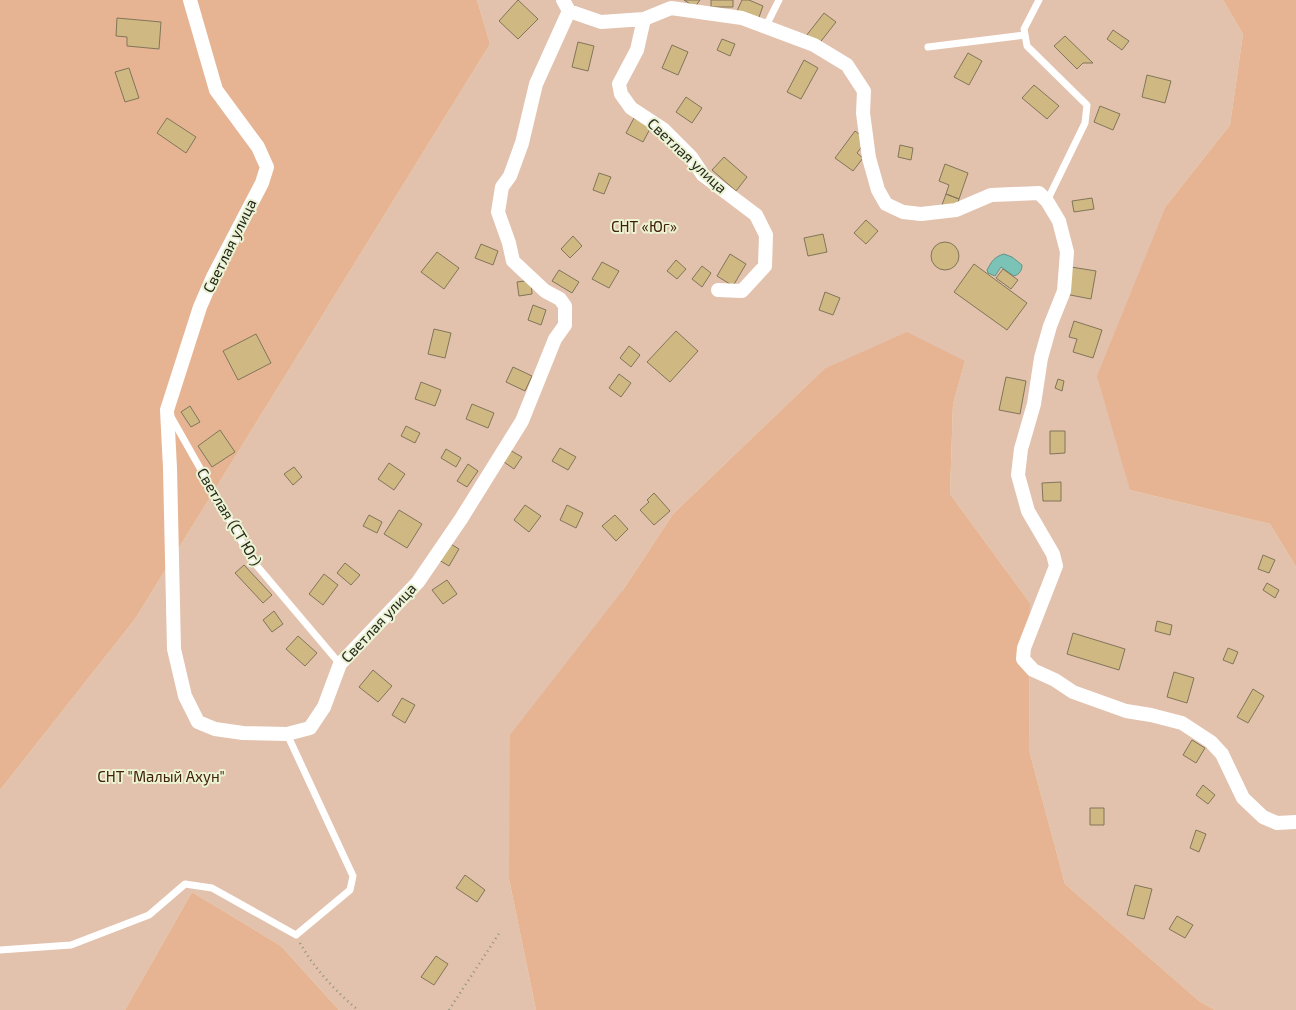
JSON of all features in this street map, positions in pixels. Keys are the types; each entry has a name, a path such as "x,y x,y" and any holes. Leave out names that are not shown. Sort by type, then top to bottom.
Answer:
{"street":[{"name":"Светлая улица","path":"190,0 216,90 258,147 266,167 262,183 213,277 200,307 167,410 174,649 185,696 198,722 215,729 243,733 287,734 310,728 324,706 340,664 418,582 461,519 522,421 555,339 565,325 565,306 512,261 509,242 498,212 502,187 510,176 522,143 536,84 566,6 601,22 644,19 671,8 742,18 814,46 847,65 864,91 863,113 869,158 878,190 886,204 903,212 921,214 956,210 991,195 1039,193 1047,201"},
{"name":"Светлая улица","path":"644,19 637,50 619,84 622,94 631,108 663,129 691,157 703,175 756,215 766,235 765,266 742,291 718,290"},
{"path":"1047,201 1059,221 1066,252 1064,291 1050,326 1041,358 1034,404 1021,449 1018,475 1028,510 1053,554 1056,566 1024,648 1023,659 1033,670 1055,680 1073,692 1126,711 1182,723 1211,742 1222,754 1243,798 1263,817 1276,823 1296,822"}],"lane":[{"path":"766,26 778,0"},
{"path":"1040,0 1024,29 1027,46 1087,105 1085,123 1047,201"},
{"path":"928,47 1025,35"},
{"name":"Светлая (СТ Юг)","path":"167,410 252,560 340,664"},
{"path":"0,950 71,945 149,915 185,884 212,888 296,935 350,890 353,876 287,734"}],"path":[{"path":"449,1010 500,932"},
{"path":"296,935 308,956 344,999 358,1010"}],"green space":[{"name":"СНТ «Юг»","path":"477,0 1223,0 1243,34 1230,125 1166,206 1130,490 1270,524 1296,567 1296,1010 1215,1010 1199,1001 1065,884 1029,750 1030,603 950,494 953,404 965,361 824,369 673,514 623,590 509,879 536,1010 339,1010 281,946 192,892 125,1010 0,1010 0,790 135,619 490,44"}],"shaded area":[{"path":"0,0 477,0 490,44 135,619 0,790"},
{"path":"1223,0 1296,0 1296,567 1270,524 1130,490 1097,376 1166,206 1230,125 1243,34"},
{"path":"907,332 965,361 953,404 950,494 1030,603 1029,750 1065,884 1199,1001 1215,1010 536,1010 509,879 510,735 623,590 673,514 824,369"},
{"path":"192,892 281,946 339,1010 125,1010"}],"water":[{"path":"1004,254 1012,257 1022,265 1019,273 1014,276 1001,267 995,276 988,273 987,270 994,260"}],"building":[{"path":"518,0 538,19 518,39 499,21"},
{"path":"684,0 700,0 695,7"},
{"path":"711,0 733,0 733,7 711,7"},
{"path":"742,0 749,0 763,6 758,20 737,11"},
{"path":"824,13 836,22 818,45 806,36"},
{"path":"117,18 161,22 159,49 127,46 127,37 116,36"},
{"path":"1113,30 1129,41 1122,50 1107,39"},
{"path":"1065,36 1093,63 1083,63 1077,69 1054,46"},
{"path":"722,39 735,44 730,56 717,50"},
{"path":"578,42 594,46 588,71 572,67"},
{"path":"672,45 688,52 678,75 662,68"},
{"path":"968,53 982,61 969,85 954,77"},
{"path":"804,60 818,68 801,99 787,92"},
{"path":"129,68 139,98 125,102 115,72"},
{"path":"1147,75 1171,81 1165,103 1142,97"},
{"path":"1034,85 1059,106 1047,119 1022,98"},
{"path":"686,97 702,108 692,123 676,112"},
{"path":"1100,106 1120,114 1113,130 1094,122"},
{"path":"167,118 196,137 186,153 157,133"},
{"path":"634,118 651,127 643,142 626,133"},
{"path":"855,131 867,140 857,153 863,158 853,171 835,158"},
{"path":"900,145 913,148 911,160 898,157"},
{"path":"724,157 747,177 736,191 712,170"},
{"path":"945,164 968,173 959,199 946,194 949,185 939,181"},
{"path":"599,173 611,177 604,194 593,190"},
{"path":"946,194 959,199 955,210 942,205"},
{"path":"1092,198 1094,209 1074,212 1072,201"},
{"path":"866,220 878,231 866,244 854,233"},
{"path":"823,234 827,252 808,256 804,238"},
{"path":"573,236 582,246 570,258 561,249"},
{"path":"945,242 955,246 959,256 955,266 945,270 935,266 931,256 935,246"},
{"path":"481,244 498,251 493,265 475,258"},
{"path":"437,252 459,268 444,289 421,272"},
{"path":"730,254 746,264 733,286 717,276"},
{"path":"676,260 686,269 677,279 667,271"},
{"path":"602,262 619,271 609,288 592,279"},
{"path":"974,264 1027,303 1007,330 954,292"},
{"path":"702,266 711,273 702,287 692,279"},
{"path":"1071,267 1096,271 1091,299 1065,294"},
{"path":"1003,269 1018,280 1011,289 996,278"},
{"path":"559,270 579,282 572,293 552,281"},
{"path":"531,280 532,294 519,296 517,282"},
{"path":"825,292 840,298 833,315 819,310"},
{"path":"533,305 546,310 541,325 528,320"},
{"path":"1074,321 1102,330 1093,358 1073,352 1077,339 1069,337"},
{"path":"434,329 451,333 445,358 428,354"},
{"path":"676,331 698,351 670,382 647,362"},
{"path":"256,334 271,363 238,380 223,351"},
{"path":"629,346 640,355 631,367 620,358"},
{"path":"513,367 532,376 525,391 506,382"},
{"path":"619,374 631,383 621,397 609,388"},
{"path":"1006,377 1026,381 1020,414 999,410"},
{"path":"1058,379 1064,381 1062,391 1055,388"},
{"path":"421,382 441,390 435,406 415,399"},
{"path":"472,404 494,413 488,428 466,419"},
{"path":"190,406 200,422 191,427 181,412"},
{"path":"406,426 420,433 415,443 401,436"},
{"path":"220,430 235,452 212,467 198,446"},
{"path":"1050,431 1065,431 1065,453 1050,454"},
{"path":"560,448 576,457 568,470 552,461"},
{"path":"446,449 461,458 456,467 441,458"},
{"path":"508,449 522,457 514,469 501,460"},
{"path":"389,463 405,474 394,490 378,479"},
{"path":"468,464 478,471 467,487 457,481"},
{"path":"294,467 302,477 293,485 284,474"},
{"path":"1061,482 1061,501 1043,501 1042,483"},
{"path":"654,493 670,511 654,525 640,510 649,502 647,500"},
{"path":"525,505 541,516 529,532 514,520"},
{"path":"567,505 583,513 576,528 560,520"},
{"path":"399,510 422,524 407,548 384,534"},
{"path":"369,515 382,522 377,533 363,526"},
{"path":"615,515 628,529 616,541 602,526"},
{"path":"449,543 459,549 449,566 439,560"},
{"path":"1263,555 1275,560 1269,573 1258,569"},
{"path":"345,563 360,575 351,585 337,573"},
{"path":"244,565 272,595 263,603 235,573"},
{"path":"324,574 338,585 323,605 309,594"},
{"path":"447,580 457,594 443,604 432,590"},
{"path":"1267,583 1279,590 1275,598 1263,590"},
{"path":"274,611 283,624 272,632 263,620"},
{"path":"1157,621 1172,625 1170,635 1155,631"},
{"path":"1073,633 1125,649 1119,670 1067,654"},
{"path":"298,636 317,653 305,666 286,649"},
{"path":"1228,648 1238,652 1233,664 1223,660"},
{"path":"373,670 392,686 378,702 359,687"},
{"path":"1174,672 1194,678 1187,703 1167,697"},
{"path":"1253,689 1264,696 1248,723 1237,717"},
{"path":"402,698 415,705 405,723 392,715"},
{"path":"1192,740 1205,748 1196,763 1183,755"},
{"path":"1203,785 1215,795 1208,804 1196,795"},
{"path":"1090,808 1104,808 1104,825 1090,825"},
{"path":"1196,830 1206,834 1199,852 1190,848"},
{"path":"465,875 485,890 477,902 456,888"},
{"path":"1135,885 1152,889 1144,919 1127,915"},
{"path":"1177,916 1193,925 1185,938 1169,929"},
{"path":"436,956 448,964 434,985 421,977"}],"park label":[{"name":"СНТ \"Малый Ахун\"","path":"161,777"}]}
